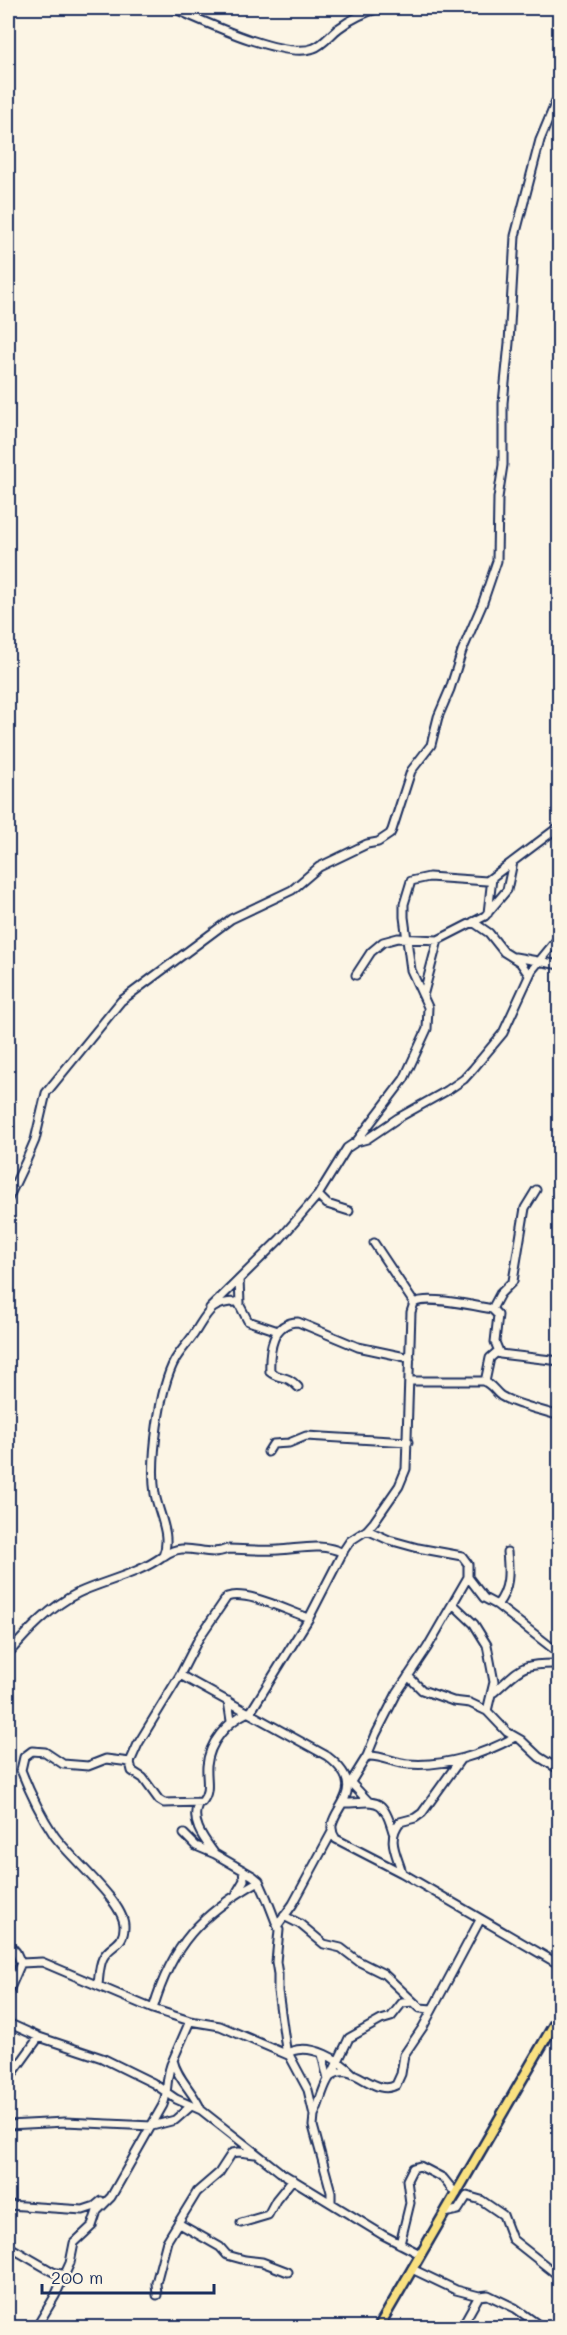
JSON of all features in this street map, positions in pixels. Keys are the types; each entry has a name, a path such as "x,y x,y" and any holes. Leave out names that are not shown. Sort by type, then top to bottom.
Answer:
{"main road":[{"path":"378,2328 560,2014"}],"street":[{"path":"173,8 274,47 291,50 315,48 340,27 380,8"},
{"path":"8,1199 34,1140 46,1093 122,1001 231,919 259,904 292,891 319,867 384,838 392,830 411,771 431,745 438,717 497,561 498,498 504,465 503,403 515,236 540,140 560,92"},
{"path":"356,1142 396,1091 411,1067 427,1029 428,1007 411,970 407,939 404,904 411,881 429,877 480,881 492,878 560,826"},
{"path":"356,975 377,946 391,939 438,940 488,914 507,890 513,862"},
{"path":"488,914 492,878"},
{"path":"473,922 489,933 504,952 525,967 529,975"},
{"path":"163,1556 167,1544 155,1492 154,1474 162,1397 175,1361 217,1299 280,1239 318,1195 347,1148 375,1135 464,1079 502,1033 529,975 560,936"},
{"path":"423,996 438,940"},
{"path":"514,957 560,965"},
{"path":"492,1309 500,1294 513,1281 525,1209 536,1190"},
{"path":"318,1195 327,1204 349,1211"},
{"path":"374,1243 414,1303"},
{"path":"239,1280 240,1303 248,1321 278,1331"},
{"path":"215,1854 195,1818 198,1804 208,1792 207,1768 212,1748 231,1721 249,1713 309,1618 350,1541 367,1530 402,1480 406,1469 411,1312 414,1303 420,1300 492,1309 498,1316 495,1342 497,1352"},
{"path":"210,1308 225,1302 240,1303"},
{"path":"298,1387 290,1379 275,1376 270,1372 272,1351 278,1331 284,1324 298,1322 358,1347 410,1358"},
{"path":"497,1352 504,1355 560,1360"},
{"path":"485,1382 490,1358 497,1352"},
{"path":"410,1381 485,1382 491,1384 500,1395 560,1416"},
{"path":"268,1452 273,1444 289,1443 306,1436 408,1442"},
{"path":"278,1925 332,1832 333,1822 350,1784 367,1756 389,1708 468,1577 467,1561 458,1555 418,1548 389,1540 367,1530"},
{"path":"8,1654 28,1631 64,1601 90,1588 135,1572 175,1548 220,1552 227,1549 278,1550 324,1547 343,1553"},
{"path":"496,1605 505,1594 507,1587 507,1552"},
{"path":"468,1577 486,1600 496,1605 560,1654"},
{"path":"198,1804 164,1803 159,1800 142,1779 132,1771 130,1762 199,1638 227,1597 239,1594 309,1618"},
{"path":"453,1604 474,1624 487,1645 494,1682 487,1711"},
{"path":"492,1693 510,1675 522,1668 538,1664 560,1664"},
{"path":"180,1675 327,1756 343,1769 350,1784 368,1800 385,1810 393,1832 393,1849 402,1873"},
{"path":"408,1676 423,1690 453,1701 471,1703 487,1711 507,1732 560,1770"},
{"path":"228,1701 231,1721"},
{"path":"367,1756 378,1756 413,1765 460,1760 515,1737"},
{"path":"98,1985 104,1956 120,1942 123,1936 122,1917 107,1894 64,1847 40,1813 21,1770 21,1763 26,1754 32,1751 45,1752 63,1764 88,1766 106,1759 130,1762"},
{"path":"393,1832 400,1822 415,1818 422,1813 460,1760"},
{"path":"343,1803 368,1800"},
{"path":"332,1832 336,1839 352,1849 402,1873 560,1965"},
{"path":"184,1834 196,1846 215,1854 259,1881 278,1925 276,1962 278,2002 288,2055 308,2090 314,2115"},
{"path":"235,1895 244,1880 243,1870"},
{"path":"153,2009 162,1981 182,1943 200,1922 235,1895 259,1881"},
{"path":"284,1916 300,1924 324,1944 341,1948 358,1961 384,1974 420,2008 432,2009"},
{"path":"288,2055 292,2050 309,2048 338,2062 376,2088 390,2088 396,2085 401,2074 404,2055 432,2009 480,1920"},
{"path":"8,1942 21,1963 8,1994"},
{"path":"21,1963 42,1962 153,2009 190,2021 220,2026 288,2055"},
{"path":"331,2203 331,2192 313,2126 314,2115 349,2038 381,2020 391,2018 402,2003 413,2002"},
{"path":"36,2328 65,2275 74,2243 92,2226 97,2211 113,2193 163,2105 167,2092 166,2077 190,2021"},
{"path":"8,2024 102,2058 201,2110 293,2179 420,2254"},
{"path":"8,2080 39,2037"},
{"path":"322,2054 330,2078"},
{"path":"173,2060 178,2074 192,2092 201,2110"},
{"path":"330,2078 337,2073 353,2074"},
{"path":"8,2125 65,2122 152,2126 175,2120 191,2106"},
{"path":"157,2295 156,2283 164,2249 197,2192 219,2173 232,2153 258,2154"},
{"path":"400,2244 410,2203 407,2180 413,2168 420,2166 443,2178 456,2194"},
{"path":"241,2223 268,2216 276,2200 293,2179"},
{"path":"8,2205 83,2210 94,2206 113,2193"},
{"path":"445,2213 458,2210 467,2196 481,2200 504,2215 512,2239 560,2277"},
{"path":"178,2223 220,2247 227,2255 262,2262 288,2272"},
{"path":"8,2246 53,2272 65,2275"},
{"path":"412,2269 456,2290 479,2296 488,2295 511,2306 543,2328"},
{"path":"461,2328 479,2296"}]}
